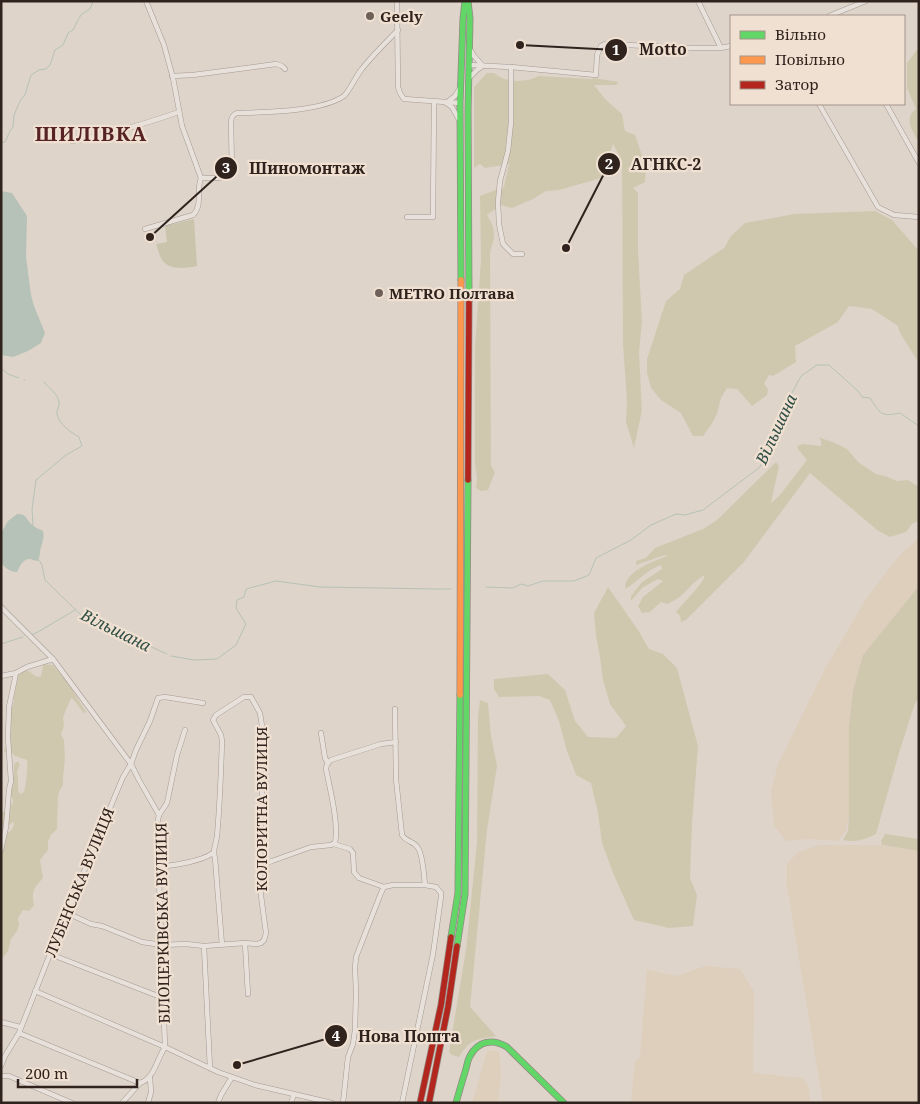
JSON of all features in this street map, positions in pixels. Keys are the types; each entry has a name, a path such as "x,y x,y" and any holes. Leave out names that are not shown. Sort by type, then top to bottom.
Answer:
{"main road":[{"path":"429,1103 448,1008 465,894 469,319 469,45 466,1"},
{"path":"420,1103 441,1006 458,893 461,325 460,87 466,1"},
{"path":"456,1103 470,1055 474,1048 490,1041 502,1043 507,1047 564,1103"}],"street":[{"path":"145,229 193,215 198,206 200,178 182,126 164,45 146,1"},
{"path":"397,1 398,87 400,93 404,99 460,103 468,111"},
{"path":"698,1 721,48"},
{"path":"831,15 866,1"},
{"path":"200,178 224,177 231,174 231,118 234,114 318,106 346,95 362,68 398,30"},
{"path":"461,76 464,69 469,65 596,75 597,55 601,46 605,44 721,48 730,46"},
{"path":"469,45 474,56 483,66"},
{"path":"462,48 469,65"},
{"path":"172,76 276,64 285,69"},
{"path":"468,81 473,73 483,66"},
{"path":"511,67 511,122 508,151 500,181 498,202 503,244 513,254 522,254"},
{"path":"446,102 455,96 460,87"},
{"path":"460,103 468,95"},
{"path":"407,217 434,217 434,102"},
{"path":"446,102 456,111 460,124"},
{"path":"820,105 878,207 894,215 919,217"},
{"path":"887,105 919,163"},
{"path":"72,141 97,137 179,112"},
{"path":"1,607 53,659 131,764 159,815"},
{"path":"1,676 16,673 53,659"},
{"path":"1,850 6,827 10,781 8,738 10,707 16,673"},
{"name":"ЛУБЕНСЬКА ВУЛИЦЯ","path":"1,1066 19,1033 123,777 131,764 158,698 165,697 203,703"},
{"name":"КОЛОРИТНА ВУЛИЦЯ","path":"213,853 220,809 222,741 213,720 216,715 244,697 251,697 260,713 264,739 261,769 260,888 266,933 261,943 246,943"},
{"path":"395,709 398,802 402,835 419,849 425,885"},
{"name":"БІЛОЦЕРКІВСЬКА ВУЛИЦЯ","path":"165,1047 157,824 159,815 167,803 177,755 185,730"},
{"path":"321,733 325,758 328,763"},
{"path":"334,844 336,841 335,826 326,769 328,763 331,760 381,744 396,742"},
{"path":"260,863 272,862 312,847 334,844 350,849 353,853 356,876 384,887 393,885 425,885 436,887 441,893 433,954 402,1103"},
{"path":"159,867 179,865 204,858 213,853 215,858 222,945"},
{"path":"342,1103 348,1057 353,1044 355,1030 356,957 384,887"},
{"path":"67,913 91,924 102,926 142,942 162,945 186,944 204,946 246,943 248,994"},
{"path":"204,946 210,1068"},
{"path":"50,954 162,998"},
{"path":"35,991 232,1077 255,1085 332,1103"},
{"path":"1,1022 20,1027"},
{"path":"19,1033 140,1083"},
{"path":"148,1103 151,1092 150,1078 165,1047"},
{"path":"1,1076 9,1076 72,1103"},
{"path":"218,1103 221,1094 232,1077"},
{"path":"122,1103 140,1083 150,1078"},
{"path":"291,1103 294,1094"}],"shaded area":[{"path":"919,47 919,143 910,125 910,117 916,109 907,88 907,63"},
{"path":"487,73 494,73 504,79 516,81 528,80 539,76 594,78 619,82 616,85 594,85 605,99 622,114 625,131 635,135 646,167 645,182 633,188 638,193 638,251 642,321 639,353 642,410 634,448 626,422 627,400 623,344 622,161 613,144 601,178 559,190 546,191 512,208 501,205 487,215 494,233 490,252 491,466 495,472 488,490 481,491 476,488 475,464 475,347 481,260 480,196 504,187 509,164 485,168 480,164 474,168 474,87"},
{"path":"1,191 12,193 27,216 26,257 31,295 45,333 41,343 13,357 1,355"},
{"path":"875,211 892,220 919,251 919,363 900,333 898,326 872,309 849,306 838,322 795,346 796,362 773,376 769,375 764,384 768,389 767,395 752,406 737,389 727,388 721,398 717,414 711,425 703,436 693,436 681,413 661,400 651,388 647,373 647,359 666,301 680,289 684,275 724,248 731,236 745,223 794,214"},
{"path":"194,219 197,266 178,268 169,266 162,260 156,244 167,242 165,226"},
{"path":"818,437 847,449 858,462 876,474 897,481 908,480 919,487 919,521 912,524 906,532 890,537 877,530 810,473 744,562 686,620 681,622 680,616 676,612 697,588 705,575 678,598 667,604 661,602 650,612 642,613 638,606 643,597 663,581 658,579 642,588 631,601 631,596 642,582 662,569 661,565 625,589 626,582 635,571 668,555 636,565 636,561 646,558 655,548 703,529 717,520 776,462 779,466 771,503 780,495 807,460 797,446 803,444 821,446 821,440"},
{"path":"17,514 24,516 32,525 43,531 44,537 38,561 26,560 17,572 8,569 1,562 1,533 8,521"},
{"path":"919,538 919,586 863,655 853,691 849,726 849,814 846,830 838,841 810,839 786,841 774,826 771,792 778,764 825,669 866,599 899,556"},
{"path":"919,586 919,699 915,703 899,753 876,834 856,841 843,840 848,831 849,814 849,726 853,691 863,655"},
{"path":"608,587 649,649 663,654 677,668 698,746 690,878 697,895 693,926 669,928 634,920 602,843 591,783 576,775 559,721 550,700 539,696 499,697 494,689 494,679 548,674 565,690 575,721 588,737 616,738 626,726 610,704 603,680 594,613"},
{"path":"44,664 53,665 70,686 86,712 83,712 71,698 63,717 64,726 61,734 64,740 65,758 63,785 58,797 57,829 51,835 48,841 48,850 40,860 43,878 34,890 34,905 29,911 23,910 18,918 17,931 11,939 8,951 1,960 1,840 13,828 14,823 1,826 1,812 5,812 10,808 13,802 10,794 14,765 16,762 20,764 17,772 20,794 24,792 27,767 27,760 4,750 10,741 11,710 18,676 23,671 29,671 35,676 40,677"},
{"path":"480,700 488,703 491,736 497,766 487,830 470,1007 496,1036 474,1041 467,1046 459,1057 449,1052 466,950 477,843 478,716"},
{"path":"885,834 919,839 919,851 882,845 881,841"},
{"path":"820,845 880,845 919,851 919,1103 823,1103 787,886 787,864 798,852"},
{"path":"705,966 740,969 754,992 753,1073 803,1078 809,1088 810,1103 631,1103 635,1061 640,1058 647,970 678,976"},
{"path":"487,1051 499,1051 501,1076 498,1103 472,1103"}],"waterway":[{"path":"1,143 5,142 13,127 14,115 25,95 31,75 39,70 46,69 50,65 55,50 63,45 68,33 73,30 82,14 90,9 93,1"},
{"name":"Вільшана","path":"486,587 513,588 521,584 528,586 543,581 574,581 589,575 596,558 631,540 651,525 676,514 685,515 703,510 760,467 768,449 774,427 801,376 817,365 829,365 858,391 862,397 870,398 882,413 888,415 900,413 919,426"},
{"name":"Вільшана","path":"1,368 8,374 19,378"},
{"name":"Вільшана","path":"33,525 32,509 36,480 66,455 82,446 79,437 62,424 58,418 58,399 44,382"},
{"name":"Вільшана","path":"39,560 45,580 81,615 167,654"},
{"name":"Вільшана","path":"171,656 194,660 217,659 236,645 246,624 236,608 237,600 244,597 246,589 276,581 320,587 451,589"},
{"path":"31,635 75,610"},
{"path":"1,644 23,637"}],"traffic: fast":[{"path":"461,280 460,103 465,1"},
{"path":"468,1 470,19 468,111 469,301"},
{"path":"457,946 465,894 468,480"},
{"path":"451,937 458,893 460,695"},
{"path":"456,1103 470,1056 477,1047 486,1042 496,1042 507,1047 564,1103"}],"traffic: slow":[{"path":"460,695 461,280"}],"traffic: jam":[{"path":"468,480 469,301"},
{"path":"420,1103 441,1005 451,937"},
{"path":"429,1103 448,1007 457,946"}],"place":[{"name":"Geely","path":"370,16"},
{"name":"Motto","path":"520,45"},
{"name":"Шиномонтаж","path":"150,237"},
{"name":"АГНКС-2","path":"566,248"},
{"name":"METRO Полтава","path":"379,293"},
{"name":"Нова Пошта","path":"237,1065"}],"district":[{"name":"ШИЛІВКА","path":"91,133"}]}
